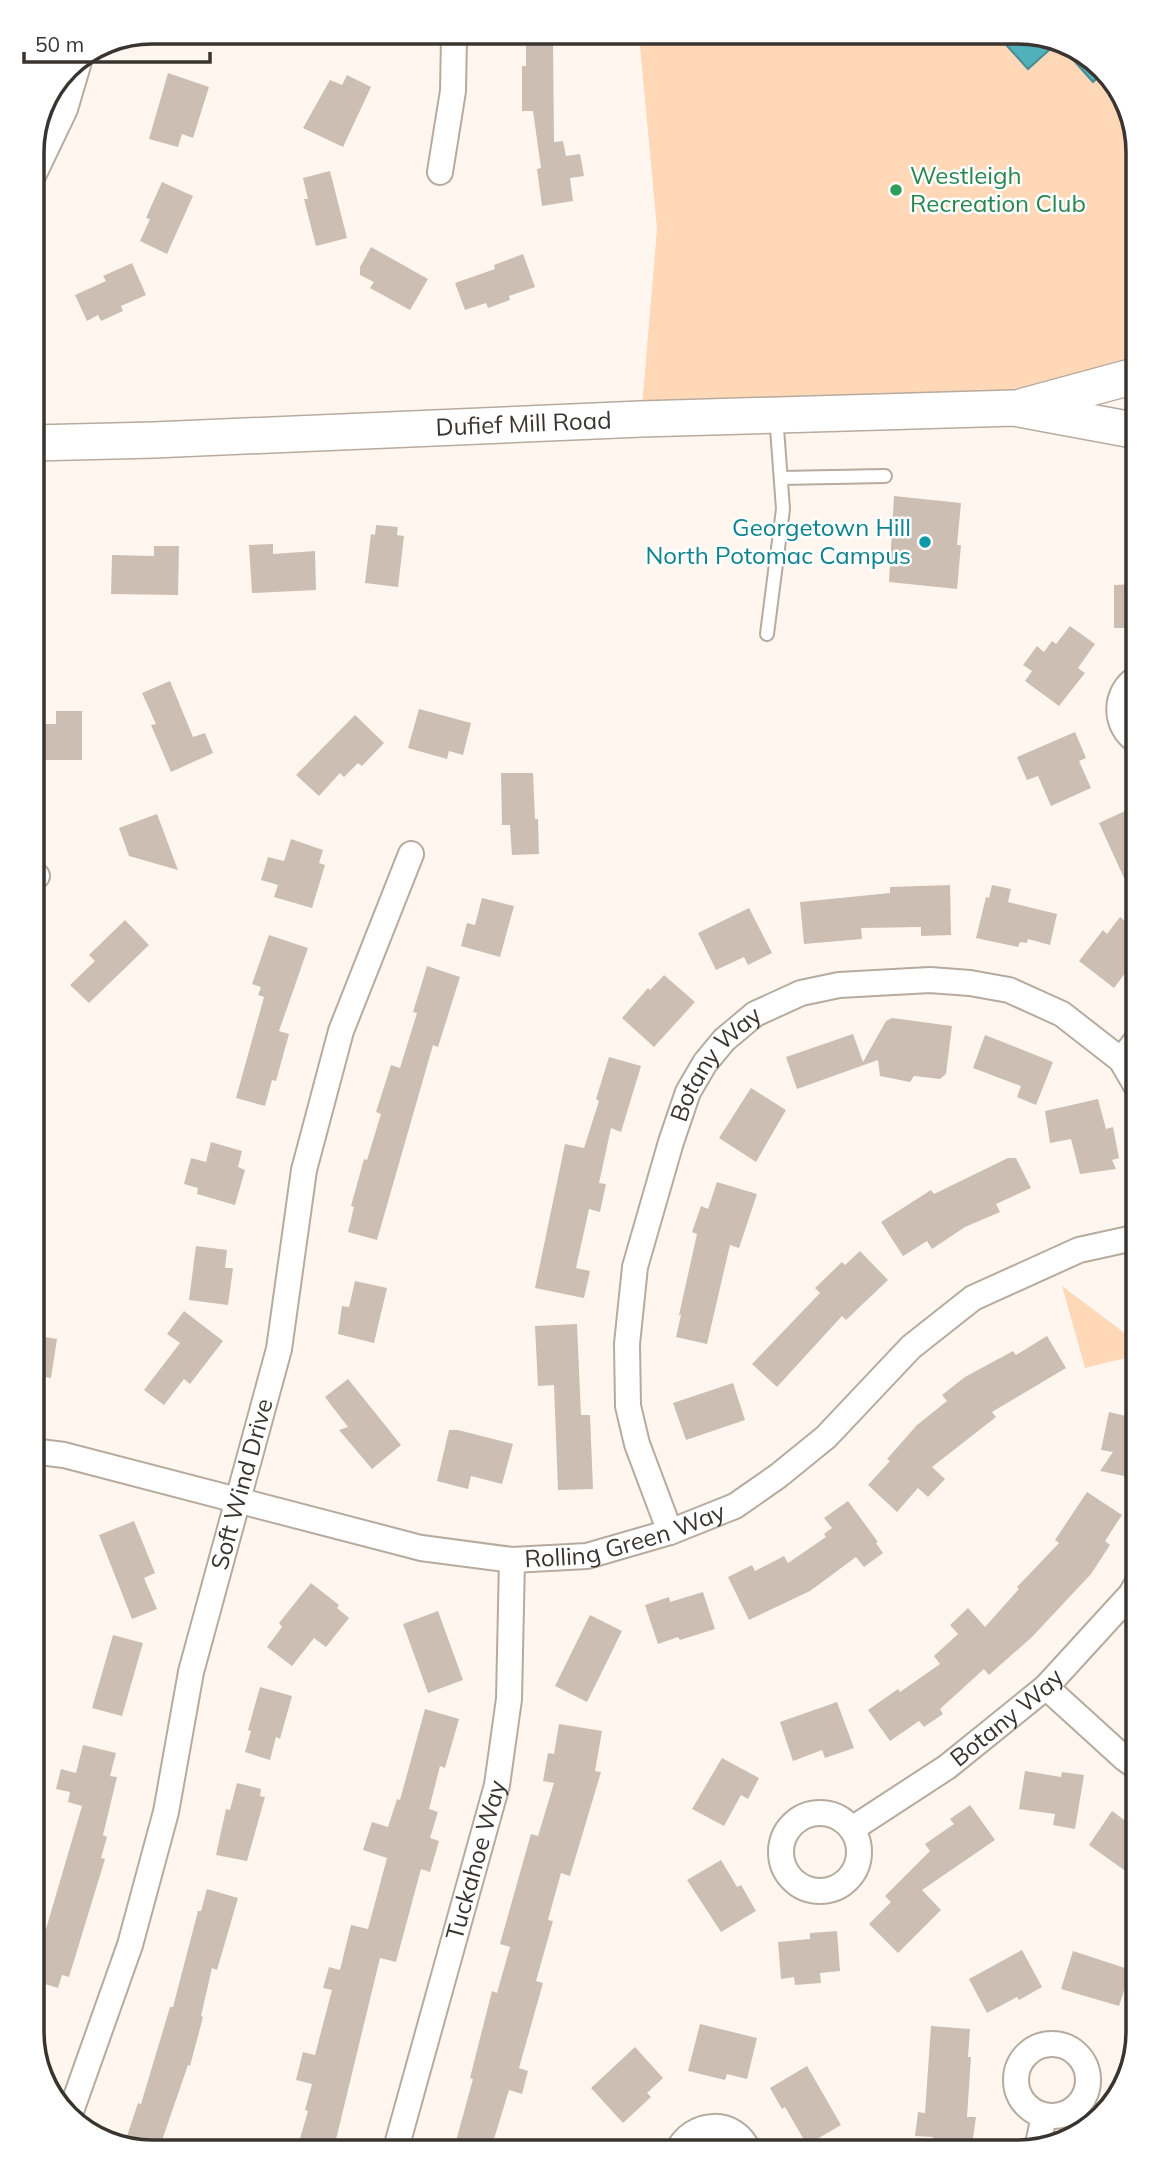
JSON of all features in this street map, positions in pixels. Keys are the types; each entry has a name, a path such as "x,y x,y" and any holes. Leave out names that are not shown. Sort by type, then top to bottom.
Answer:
{"main road":[{"path":"1014,408 1126,378"},
{"path":"1014,408 1126,429"},
{"name":"Dufief Mill Road","path":"44,443 1014,408"}],"street":[{"path":"440,172 453,91 454,44"},
{"path":"44,153 65,109 74,78"},
{"path":"1126,686 1118,709 1126,732"},
{"name":"Soft Wind Drive","path":"73,2106 131,1945 168,1805 191,1672 279,1349 304,1170 338,1044 411,854"},
{"name":"Botany Way","path":"670,1532 637,1444 628,1406 627,1344 635,1267 688,1092 705,1063 724,1040 755,1014 801,993 839,985 930,979 970,982 1009,990 1062,1014 1121,1060 1126,1068"},
{"path":"1121,1060 1126,1054"},
{"name":"Rolling Green Way","path":"44,1452 64,1455 421,1548 512,1560 587,1556 670,1532 735,1506 779,1476 826,1437 911,1347 974,1298 1079,1250 1126,1240"},
{"name":"Tuckahoe Way","path":"399,2140 497,1785 509,1699 512,1560"},
{"name":"Botany Way","path":"852,1829 947,1766 1046,1687 1126,1599"},
{"path":"1046,1687 1126,1759"},
{"path":"1039,2138 1044,2116"},
{"path":"684,2140 702,2127 714,2126 727,2129 741,2140"}],"lane":[{"path":"767,634 783,509 776,415"},
{"path":"781,478 885,476"}],"shaded area":[{"name":"Westleigh Recreation Club","path":"640,44 1025,44 1053,49 1078,62 1104,86 1118,111 1124,131 1126,378 1014,408 641,419 657,229"},
{"path":"1062,1286 1126,1334 1126,1358 1085,1368"}],"water":[{"path":"1005,44 1051,49 1028,69"},
{"path":"1072,58 1097,79 1093,82"}],"building":[{"path":"526,44 553,44 554,142 563,141 566,156 580,154 584,176 570,178 573,201 542,206 537,169 541,168 533,111 522,111 522,66 526,66"},
{"path":"168,73 209,87 193,138 182,134 178,147 149,139"},
{"path":"347,75 371,87 343,147 303,128 330,80 342,85"},
{"path":"330,171 347,238 316,246 304,199 308,199 303,178"},
{"path":"162,182 193,196 167,254 140,241 150,219 146,218"},
{"path":"371,247 428,279 410,310 370,288 374,282 360,275 360,267"},
{"path":"523,254 535,287 509,296 510,300 488,308 486,303 465,310 455,283 495,269 494,265"},
{"path":"132,263 146,295 121,306 123,311 101,321 98,315 87,321 75,295 106,281 103,276"},
{"name":"Georgetown Hill North Potomac Campus","path":"894,496 961,503 957,589 889,582"},
{"path":"376,525 398,527 397,535 404,536 398,587 365,583 371,534 375,535"},
{"path":"273,544 273,554 315,551 316,590 252,593 249,545"},
{"path":"154,546 179,546 178,595 111,594 112,555 154,556"},
{"path":"1126,584 1126,628 1114,628 1114,585"},
{"path":"1070,626 1095,644 1078,668 1085,673 1059,706 1025,681 1032,671 1023,665 1037,646 1044,652 1052,641 1056,644"},
{"path":"170,681 193,737 205,733 213,753 171,772 151,725 156,724 142,693"},
{"path":"419,709 471,723 463,755 449,751 447,759 408,748"},
{"path":"56,711 82,711 82,760 44,760 44,724 56,724"},
{"path":"355,715 384,743 362,766 358,763 344,777 340,773 319,796 296,775"},
{"path":"1075,732 1086,758 1079,761 1091,788 1051,806 1038,776 1027,780 1017,757"},
{"path":"501,773 533,773 539,854 512,855 510,825 502,825"},
{"path":"1126,811 1124,878 1099,823"},
{"path":"157,814 178,870 129,856 119,828"},
{"path":"291,839 323,850 319,863 325,865 312,908 274,897 278,885 261,880 268,857 284,861"},
{"path":"950,885 951,935 921,936 921,927 861,928 862,939 804,944 800,902 890,893 890,887"},
{"path":"992,885 1011,889 1008,902 1057,914 1050,945 1028,939 1027,943 1020,942 1018,947 976,938 986,897 989,898"},
{"path":"482,898 514,906 500,957 461,946 467,923 475,925"},
{"path":"749,908 772,953 748,965 744,957 716,970 698,933"},
{"path":"1120,917 1126,922 1126,972 1114,988 1079,961 1103,930 1107,934"},
{"path":"125,920 149,945 89,1003 70,985 95,961 89,955"},
{"path":"269,935 308,948 279,1031 289,1034 276,1081 272,1080 265,1106 236,1098 264,997 258,995 261,987 252,984"},
{"path":"427,966 460,977 438,1047 433,1045 377,1240 348,1232 354,1207 351,1206 364,1159 367,1160 381,1114 376,1112 391,1065 400,1068 417,1013 413,1012"},
{"path":"664,975 695,1002 654,1047 622,1018 648,988 650,990"},
{"path":"892,1018 952,1026 946,1074 940,1079 914,1076 910,1082 880,1076 878,1060 797,1089 786,1057 853,1034 863,1062 886,1021"},
{"path":"985,1035 1053,1062 1036,1105 1017,1097 1021,1086 973,1068"},
{"path":"609,1057 641,1066 621,1132 611,1128 599,1183 606,1184 600,1212 589,1209 576,1268 590,1271 584,1298 535,1288 565,1144 584,1148"},
{"path":"751,1088 786,1110 756,1162 719,1138"},
{"path":"1098,1099 1106,1129 1113,1127 1119,1158 1112,1160 1116,1169 1080,1174 1071,1139 1050,1143 1045,1111"},
{"path":"211,1142 242,1151 238,1167 245,1170 235,1205 197,1194 198,1188 184,1184 191,1158 206,1162"},
{"path":"1008,1158 1016,1158 1031,1188 996,1204 1000,1212 965,1227 932,1249 927,1241 903,1256 881,1222 931,1190 934,1194"},
{"path":"717,1182 757,1194 739,1248 730,1245 707,1344 676,1337 697,1234 692,1232 701,1206 708,1209"},
{"path":"196,1246 227,1250 225,1268 233,1268 228,1305 189,1300"},
{"path":"860,1251 888,1280 846,1320 842,1316 777,1387 752,1364 820,1293 815,1288 842,1262 845,1265"},
{"path":"355,1281 387,1288 374,1343 338,1334 342,1306 349,1307"},
{"path":"184,1311 223,1341 190,1384 184,1379 164,1405 144,1390 180,1343 167,1334"},
{"path":"577,1324 581,1415 590,1415 593,1489 558,1490 554,1385 538,1386 535,1326"},
{"path":"1047,1336 1066,1368 992,1412 996,1417 932,1467 945,1479 928,1497 918,1488 897,1512 868,1485 917,1425 947,1401 942,1395 965,1377 1013,1351 1016,1355"},
{"path":"44,1337 57,1339 51,1378 44,1377"},
{"path":"348,1379 401,1445 372,1469 339,1430 348,1427 325,1397"},
{"path":"733,1383 745,1420 686,1440 673,1403"},
{"path":"1109,1412 1126,1416 1126,1476 1100,1471 1113,1452 1101,1450"},
{"path":"449,1430 513,1444 502,1484 471,1476 468,1489 437,1481"},
{"path":"1087,1492 1122,1515 1105,1541 1110,1545 1091,1574 1032,1637 989,1675 984,1669 940,1709 943,1714 924,1727 919,1721 890,1741 868,1710 940,1664 934,1656 958,1634 950,1625 968,1608 985,1627 1019,1589 1017,1587 1059,1543 1055,1540"},
{"path":"848,1501 883,1553 864,1567 856,1557 810,1591 749,1620 728,1577 752,1565 755,1571 784,1556 788,1563 826,1537 824,1534 832,1528 824,1518"},
{"path":"134,1521 155,1573 144,1578 157,1609 132,1619 99,1535"},
{"path":"311,1583 339,1605 337,1608 349,1618 326,1647 314,1638 292,1666 267,1647 282,1627 279,1623"},
{"path":"703,1592 715,1629 658,1644 645,1605 669,1597 670,1602"},
{"path":"438,1611 463,1680 428,1693 403,1624"},
{"path":"590,1615 622,1631 587,1702 555,1686"},
{"path":"113,1635 143,1643 122,1716 92,1708"},
{"path":"260,1687 292,1696 280,1739 276,1737 270,1760 245,1752"},
{"path":"837,1702 854,1748 825,1758 822,1750 793,1761 780,1722"},
{"path":"425,1709 459,1719 445,1768 440,1766 429,1809 438,1812 430,1838 439,1841 430,1872 421,1869 396,1962 380,1958 336,2140 300,2140 312,2084 296,2080 303,2052 315,2055 332,1990 323,1988 329,1967 340,1970 351,1925 368,1929 387,1858 363,1850 372,1822 388,1827 397,1799 400,1800"},
{"path":"559,1724 602,1731 595,1771 601,1772 570,1876 561,1873 548,1920 553,1921 536,1981 543,1983 519,2068 528,2071 522,2094 509,2090 494,2140 456,2140 492,1991 497,1993 510,1947 500,1944 531,1834 538,1836 554,1783 543,1781 548,1753 554,1754"},
{"path":"83,1745 116,1753 110,1776 117,1777 103,1835 107,1837 101,1858 105,1859 69,1977 62,1975 58,1988 44,1984 44,1928 46,1929 82,1806 68,1802 70,1792 56,1789 61,1769 76,1773"},
{"path":"722,1758 759,1778 748,1799 741,1795 724,1826 692,1809"},
{"path":"1025,1771 1061,1777 1062,1772 1084,1775 1075,1829 1053,1825 1055,1814 1019,1809"},
{"path":"237,1783 261,1789 260,1796 265,1797 247,1861 216,1855 226,1809 230,1810"},
{"path":"970,1805 995,1840 922,1890 941,1910 898,1953 869,1924 891,1902 885,1896 930,1851 925,1844 954,1824 950,1819"},
{"path":"1112,1811 1126,1821 1126,1871 1089,1845"},
{"path":"721,1860 737,1887 741,1885 756,1911 721,1932 687,1880"},
{"path":"207,1889 238,1898 217,1970 212,1968 190,2066 188,2065 162,2140 127,2137 138,2103 141,2104 170,2007 173,2007 198,1911 201,1911"},
{"path":"837,1931 840,1971 820,1973 821,1983 795,1985 794,1977 781,1979 778,1942 810,1939 810,1933"},
{"path":"1022,1950 1042,1987 987,2013 969,1979"},
{"path":"1073,1951 1126,1968 1126,1985 1119,2006 1061,1989"},
{"path":"700,2024 757,2038 747,2079 727,2074 725,2080 688,2071"},
{"path":"931,2026 970,2029 967,2117 976,2117 973,2140 933,2140 933,2137 915,2136 918,2112 925,2113"},
{"path":"635,2047 663,2078 647,2093 651,2097 623,2123 591,2088"},
{"path":"807,2066 841,2125 816,2140 804,2140 785,2107 782,2109 770,2088"}],"place":[{"name":"Westleigh Recreation Club","path":"896,190"},
{"name":"Georgetown Hill North Potomac Campus","path":"925,542"}]}
